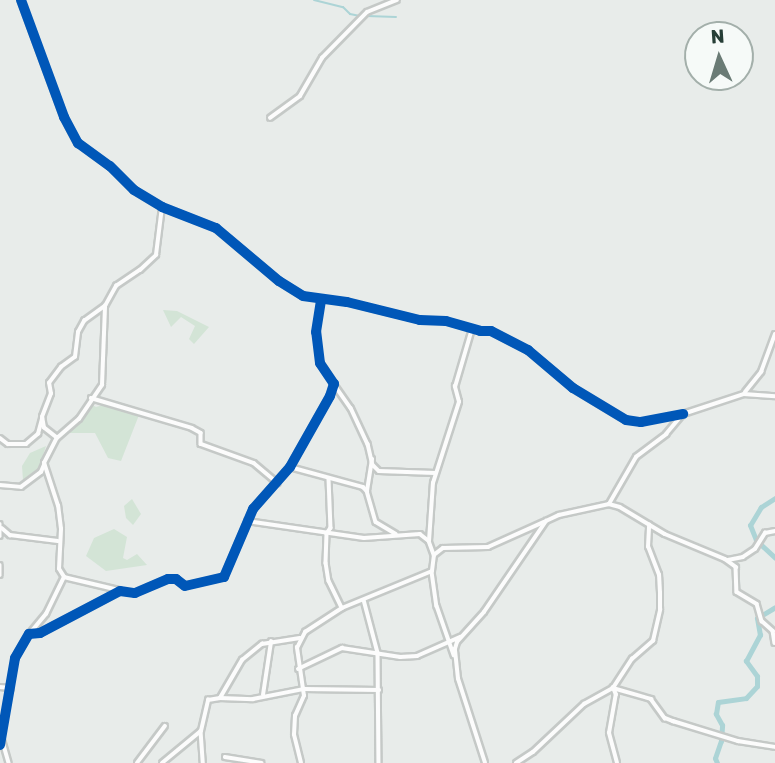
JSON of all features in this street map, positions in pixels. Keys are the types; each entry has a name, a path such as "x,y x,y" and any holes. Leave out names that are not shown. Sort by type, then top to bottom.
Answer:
{"street":[{"path":"21,0 64,117 78,144 110,166 134,190 162,207 216,228 279,281 303,296 347,302 491,331 528,350 573,388 626,420 641,422 683,414 744,394 775,396"},
{"path":"270,118 300,96 321,58 367,12 397,0"},
{"path":"0,438 8,444 26,444 38,434 51,394 48,390 50,380 75,357 78,332 84,321 105,306 116,286 156,255 162,207"},
{"path":"321,300 316,326 320,363 351,408 379,471 436,473"},
{"path":"0,485 21,487 41,472 57,438 79,419 102,385 105,306"},
{"path":"472,329 455,387 459,402 436,473 429,541 433,555 432,571 437,606 455,657 457,679 485,763"},
{"path":"744,394 761,372 775,334"},
{"path":"44,463 58,506 61,529 58,541 61,559 59,569 64,577 93,586 113,586 120,591 135,593 168,579 176,579 185,586 223,577 253,509 290,467 334,384"},
{"path":"91,398 192,428 201,433 201,444 254,463 278,483"},
{"path":"609,504 636,457 666,433 683,414"},
{"path":"43,417 44,428 57,438"},
{"path":"372,459 367,491 376,522 399,535"},
{"path":"290,467 367,491"},
{"path":"329,479 329,581 342,608"},
{"path":"433,555 448,547 488,547 559,515 609,504 736,567 737,592 757,604 762,621 772,631 775,643"},
{"path":"247,521 364,538 420,534 429,541"},
{"path":"455,657 461,636 484,612 546,521"},
{"path":"516,763 533,752 584,704 613,688 632,659 653,640 660,610 659,575 648,547 649,525"},
{"path":"1,526 10,535 58,541"},
{"path":"0,536 1,526"},
{"path":"726,560 743,557 755,548 765,533 775,531"},
{"path":"0,565 0,575"},
{"path":"220,698 242,660 262,644 300,638 342,608 432,571"},
{"path":"9,763 1,743 15,658 29,634 46,614 64,577"},
{"path":"29,634 46,630 120,591"},
{"path":"364,600 378,653 379,763"},
{"path":"298,669 342,648 417,656 447,640 461,636"},
{"path":"300,638 298,669 304,689 295,716 294,735 301,763"},
{"path":"263,695 271,642"},
{"path":"0,687 11,688"},
{"path":"613,688 650,699 665,718 673,721 738,741 775,747"},
{"path":"613,688 616,695 609,733 617,763"},
{"path":"203,763 201,731 208,699 253,699 304,689 379,690"},
{"path":"137,763 165,726"},
{"path":"162,763 201,731"},
{"path":"225,757 262,763"}],"green space":[{"path":"163,310 177,311 209,327 194,344 189,339 195,326 181,317 171,327"},
{"path":"89,403 96,407 110,403 139,415 121,461 108,458 95,433 68,433 81,420"},
{"path":"46,446 39,468 23,480 22,466 30,453"},
{"path":"132,499 141,514 133,525 126,518 124,506"},
{"path":"114,529 127,537 123,558 127,560 137,554 147,565 106,571 86,556 94,538"}],"waterway":[{"path":"314,0 343,7 350,14 360,16"},
{"path":"367,16 396,17"},
{"path":"775,498 761,507 750,525 756,540 775,558"},
{"path":"717,763 715,758 721,741 722,725 716,714 718,702 746,698 757,686 757,676 746,661 760,635 757,618 775,607"}],"cycle path":[{"path":"21,0 64,117 78,143 110,166 134,190 162,207 216,228 279,281 303,296 347,302 420,320 446,321 480,331 491,331 528,350 573,388 626,420 641,422 683,414"},
{"path":"0,745 15,658 29,634 40,633 120,591 135,593 168,579 176,579 185,586 224,577 253,509 290,467 330,396 334,384 320,363 316,332 321,300"}]}
